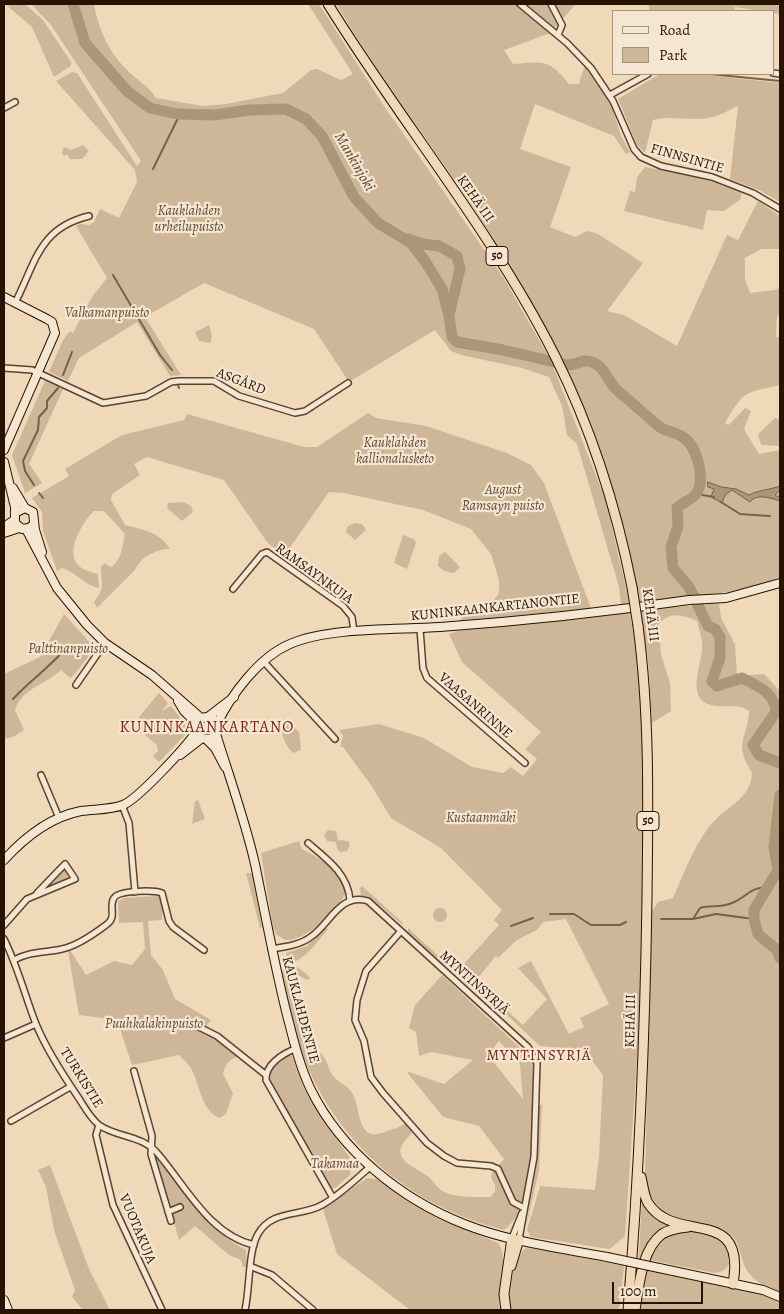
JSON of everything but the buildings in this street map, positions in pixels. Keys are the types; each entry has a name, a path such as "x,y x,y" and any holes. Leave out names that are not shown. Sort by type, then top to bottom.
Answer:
{"highway":[{"name":"KEHÄ III","path":"328,4 400,114 482,233 537,323 569,386 610,490 632,587 638,626 646,705 648,796 644,1044 628,1310"},
{"path":"638,1165 649,1204 661,1215 689,1226 715,1232 732,1245 736,1260 733,1284"},
{"path":"635,1310 646,1259 654,1244 663,1234 670,1230 689,1226"},
{"path":"506,1310 505,1286 515,1238"}],"street":[{"name":"FINNSINTIE","path":"520,4 558,35 591,68 610,95 634,149 641,157 661,166 712,177 753,193 780,209"},
{"path":"551,4 562,25 558,35"},
{"path":"610,95 646,75"},
{"path":"4,108 16,102"},
{"path":"15,303 46,239 74,220 89,216"},
{"path":"4,296 47,319 55,328 54,338 4,450"},
{"name":"ASGÅRD","path":"4,368 38,372 103,403 146,396 178,380 214,381 239,396 295,413 305,411 348,383"},
{"path":"4,462 14,516 43,559 58,588 69,604 106,643 152,675 177,699 184,712 217,724 216,734 201,737 175,756 138,796 122,805 82,811 59,818 23,841 4,860"},
{"path":"9,481 25,508 34,514 34,524 43,559"},
{"path":"4,527 25,508"},
{"path":"4,534 34,524"},
{"name":"RAMSAYNKUJA","path":"232,589 262,554 267,552 343,606 352,617 354,632"},
{"name":"KUNINKAANKARTANONTIE","path":"217,724 234,697 264,662 280,648 302,639 354,632 420,629 629,608 689,600 726,598 780,583"},
{"name":"VAASANRINNE","path":"420,629 423,668 427,678 525,764"},
{"path":"76,685 106,643"},
{"path":"264,662 335,739"},
{"name":"KUNINKAANKARTANONTIE","path":"202,719 234,697"},
{"path":"201,737 202,719"},
{"name":"KAUKLAHDENTIE","path":"216,734 226,760 225,767"},
{"name":"KAUKLAHDENTIE","path":"201,737 214,748 225,767 251,846 271,949 295,1049 311,1091 329,1120 370,1166 388,1182 431,1209 466,1225 515,1238 763,1290 780,1297"},
{"path":"41,775 59,818"},
{"path":"122,805 129,824 135,892"},
{"path":"271,949 306,940 350,900 349,890 342,874 308,843"},
{"path":"4,925 21,904 37,893 65,864 75,878 46,893 37,893"},
{"path":"14,960 27,954 61,949 80,941 109,924 114,914 113,900 115,896 119,893 135,892 162,893 169,921 173,927 204,950"},
{"name":"MYNTINSYRJÄ","path":"350,900 368,901 528,1047 535,1058 537,1064 534,1157 524,1208 515,1238"},
{"path":"401,931 366,970 357,1000 356,1020 364,1042 371,1077 427,1143 457,1163 491,1166 498,1169 513,1202 524,1208"},
{"name":"TURKISTIE","path":"4,939 14,960 36,1024 70,1087 99,1125 135,1138 152,1148 194,1201 225,1232 237,1241 254,1245"},
{"path":"4,1038 36,1024"},
{"path":"195,1025 217,1036 266,1075"},
{"path":"295,1049 276,1061 266,1075 266,1080 333,1198"},
{"path":"134,1071 152,1136 151,1154 170,1221"},
{"path":"11,1121 70,1087"},
{"name":"VUOTAKUJA","path":"99,1125 96,1135 113,1205 162,1310"},
{"path":"245,1310 254,1245 261,1230 272,1220 286,1214 313,1209 333,1198 370,1166"},
{"path":"168,1212 180,1207"},
{"path":"252,1267 272,1275 312,1310"},
{"path":"4,1300 8,1310"}],"green space":[{"path":"5,4 25,4 43,20 71,62 71,66 54,77 32,27"},
{"path":"31,4 94,4 101,30 114,55 156,98 203,106 226,104 283,93 311,70 317,69 341,80 353,74 308,4 319,4 382,103 503,277 550,359 606,501 630,605 621,606 619,587 577,444 567,435 562,406 549,377 522,368 461,355 451,351 435,330 349,382 314,329 204,283 145,317 181,375 170,376 137,322 79,358 68,381 49,372 63,340 70,331 73,333 92,297 107,278 76,226 80,224 89,225 94,222 100,209 119,218 137,182 135,170 56,81 72,72 77,73 137,166 141,161 51,25"},
{"path":"336,4 576,4 550,33 504,50 513,64 545,64 556,70 569,84 579,84 585,64 610,100 621,136 630,152 626,154 614,136 535,104 520,149 571,167 550,227 575,237 587,231 598,234 643,263 607,311 624,315 677,346 727,235 738,240 758,201 780,216 780,249 761,249 745,258 745,280 750,293 775,290 780,287 780,314 777,316 776,337 780,337 780,385 746,395 737,404 725,423 729,425 745,408 751,411 744,429 759,454 780,450 780,577 728,592 640,604 624,529 601,456 573,386 540,317 492,237"},
{"path":"649,4 780,4 780,14 774,13 774,10 754,10 735,7 734,10 649,10"},
{"path":"658,75 706,75 780,83 780,202 759,190 730,179 738,106 720,115 708,118 653,120 645,153 637,145 618,99"},
{"path":"83,145 89,151 82,159 70,159 67,154 64,156 62,153 64,147 71,150"},
{"path":"645,167 705,179 741,193 741,199 724,211 707,210 703,230 624,211 630,191 635,192 637,177"},
{"path":"209,325 212,336 210,343 199,341 195,332"},
{"path":"45,381 63,389 29,464 42,483 25,493 12,455"},
{"name":"August Ramsayn puisto","path":"368,413 376,418 426,426 507,453 531,465 544,483 591,608 457,622 474,609 494,600 499,593 499,580 491,554 471,529 423,510 344,493 329,492 284,556 267,542 224,480 147,457 134,464 140,475 112,494 111,500 125,525 156,535 170,549 160,550 140,562 135,570 97,608 94,602 101,589 101,567 104,563 111,567 117,561 125,534 104,511 94,511 81,528 73,551 74,558 79,566 98,574 99,588 89,584 72,572 62,568 57,571 43,531 42,512 32,498 69,476 65,469 122,435 184,420 187,414 304,447 317,447"},
{"path":"775,418 780,420 780,446 761,445 758,434"},
{"path":"183,502 191,506 193,512 182,521 167,508 168,503"},
{"path":"355,523 362,524 366,530 355,540 346,532 348,526"},
{"path":"403,535 414,539 416,543 407,569 394,563"},
{"path":"445,552 460,567 454,573 444,571 438,566 439,556"},
{"path":"719,603 721,618 735,644 737,676 764,674 780,691 780,1292 763,1285 753,1278 743,1262 737,1243 731,1235 714,1228 683,1220 665,1212 658,1206 652,1198 645,1173 652,911 658,902 673,898 692,855 704,834 718,817 745,793 751,781 752,773 746,762 742,747 749,711 735,706 711,705 703,701 699,696 697,680 702,645 701,638 697,621 687,617 677,615 668,617 659,624 661,654 670,683 671,711 652,723 648,660 640,610"},
{"name":"Kustaanmäki","path":"630,612 638,663 643,732 641,1001 625,1236 610,1249 531,1237 527,1230 540,1186 595,1190 599,1156 603,1075 584,1050 540,1046 478,988 480,986 523,1025 547,999 518,968 531,961 569,1034 584,1027 580,1018 609,1004 566,919 543,922 537,930 517,940 498,958 496,956 473,984 455,967 458,963 462,966 499,925 494,920 502,910 441,848 391,818 371,785 343,747 340,747 343,736 339,730 379,724 424,738 472,767 503,773 511,767 523,776 537,759 526,750 527,747 541,732 462,662 449,634 460,630"},
{"name":"Palttinanpuisto","path":"64,614 95,648 70,678 61,670 23,697 15,710 24,730 13,737 4,739 4,674 40,657"},
{"path":"159,693 168,703 162,711 171,706 187,727 185,735 159,762 153,756 158,751 157,745 138,729 139,717"},
{"path":"285,719 299,732 301,750 293,753 287,745 282,732"},
{"path":"198,800 205,819 192,824 195,801"},
{"path":"328,830 336,831 338,840 348,841 350,845 347,851 340,852 337,849 336,842 327,841 324,835"},
{"path":"299,841 302,849 323,861 336,872 344,886 345,894 328,917 311,931 302,936 285,940 277,935 273,928 261,853"},
{"path":"62,870 65,870 69,880 44,889"},
{"path":"246,873 251,873 253,876 262,927 260,928"},
{"path":"362,886 403,925 373,900 361,896 360,888"},
{"name":"Puuhkalakinpuisto","path":"158,896 162,900 162,920 148,921 151,955 163,970 175,999 211,1020 206,1026 244,1054 230,1061 224,1070 223,1074 233,1093 226,1114 219,1118 205,1104 192,1070 179,1055 132,1065 117,1020 79,1015 68,951 70,950 86,975 114,961 132,965 145,949 143,922 119,923 118,902 123,898"},
{"path":"437,908 443,908 447,915 443,922 437,922 433,918 433,912"},
{"path":"325,928 328,929 305,955 294,962 288,962 286,953 307,946"},
{"path":"408,928 448,965 444,965 408,932"},
{"path":"296,966 310,977 308,980 295,974 291,981 313,1048 323,1056 335,1078 350,1090 364,1129 369,1133 376,1134 398,1127 406,1122 414,1131 402,1146 400,1152 402,1157 444,1192 464,1196 490,1197 495,1192 495,1185 491,1178 492,1173 504,1159 479,1126 443,1117 406,1071 444,1084 473,1060 431,1052 419,1056 416,1032 409,1028 415,1005 442,975 533,1060 533,1125 528,1176 523,1199 515,1218 504,1230 473,1221 444,1209 417,1194 368,1156 347,1133 313,1079 302,1053 282,973 284,968","holes":["499,1041 520,1064 523,1099 488,1055"]},
{"name":"Takamaa","path":"288,1055 292,1056 306,1093 352,1161 350,1175 335,1188 329,1187 268,1081 271,1070"},
{"path":"542,1104 539,1170 526,1228 536,1169 539,1106"},
{"path":"155,1155 193,1205 229,1240 246,1250 247,1267 243,1267 241,1260 229,1255 195,1226 179,1240 172,1215 183,1208 182,1203 172,1208 169,1206"},
{"path":"50,1165 89,1269 110,1310 83,1310 72,1297 75,1290 54,1230 46,1187 38,1170"},
{"path":"367,1178 377,1179 435,1217 498,1243 503,1257 500,1310 410,1310 337,1254 323,1209"},
{"path":"642,1198 678,1225 671,1227 638,1271"},
{"path":"680,1231 696,1232 719,1239 730,1252 731,1257 728,1266 720,1272 714,1273 649,1260 661,1242"},
{"path":"526,1248 624,1266 619,1310 511,1310 510,1296 514,1267 521,1252"},
{"path":"646,1270 772,1297 780,1300 780,1310 638,1310"}],"shaded area":[{"path":"708,482 721,487 736,489 749,495 780,486 780,490 775,495 780,498 780,501 760,497 750,502 732,490 725,495 722,503 711,497 714,489 708,487"}],"waterway":[{"name":"Mankinjoki","path":"73,4 85,43 128,92 150,108 177,114 215,115 249,110 286,109 306,119 322,136 354,197 378,223 411,243 425,261 442,289 449,315 452,337 457,342 503,350 567,365 585,361 592,362 600,367 619,392 655,423 689,442 699,464 700,481 696,494 677,508 678,526 671,547 673,568 689,587 708,626 715,629 720,637 720,658 712,681 717,686 742,678 765,691 773,700 776,712 753,745 759,755 780,763"},
{"path":"719,75 780,81"},
{"path":"153,169 180,114"},
{"path":"408,239 423,244 439,246 457,256 460,269 450,311"},
{"path":"113,275 160,355 172,370"},
{"path":"63,375 72,352"},
{"path":"34,485 25,471 23,461 38,430 39,417 47,408 47,401 58,388"},
{"path":"39,493 43,498"},
{"path":"696,494 714,497"},
{"path":"721,502 740,514 770,516"},
{"path":"13,699 64,650"},
{"path":"780,795 774,847 778,870 754,910 758,934 777,950 780,958"},
{"path":"693,919 700,908 728,905 756,889 768,887"},
{"path":"550,914 574,914 591,925 620,925 626,922"},
{"path":"661,919 693,919 716,914 754,919"},
{"path":"511,926 533,918"}],"district":[{"name":"KUNINKAANKARTANO","path":"207,728"},
{"name":"MYNTINSYRJÄ","path":"539,1056"}],"park label":[{"name":"Kauklahden urheilupuisto","path":"189,220"},
{"name":"Valkamanpuisto","path":"107,314"},
{"name":"Kauklahden kallionalusketo","path":"395,452"}]}
